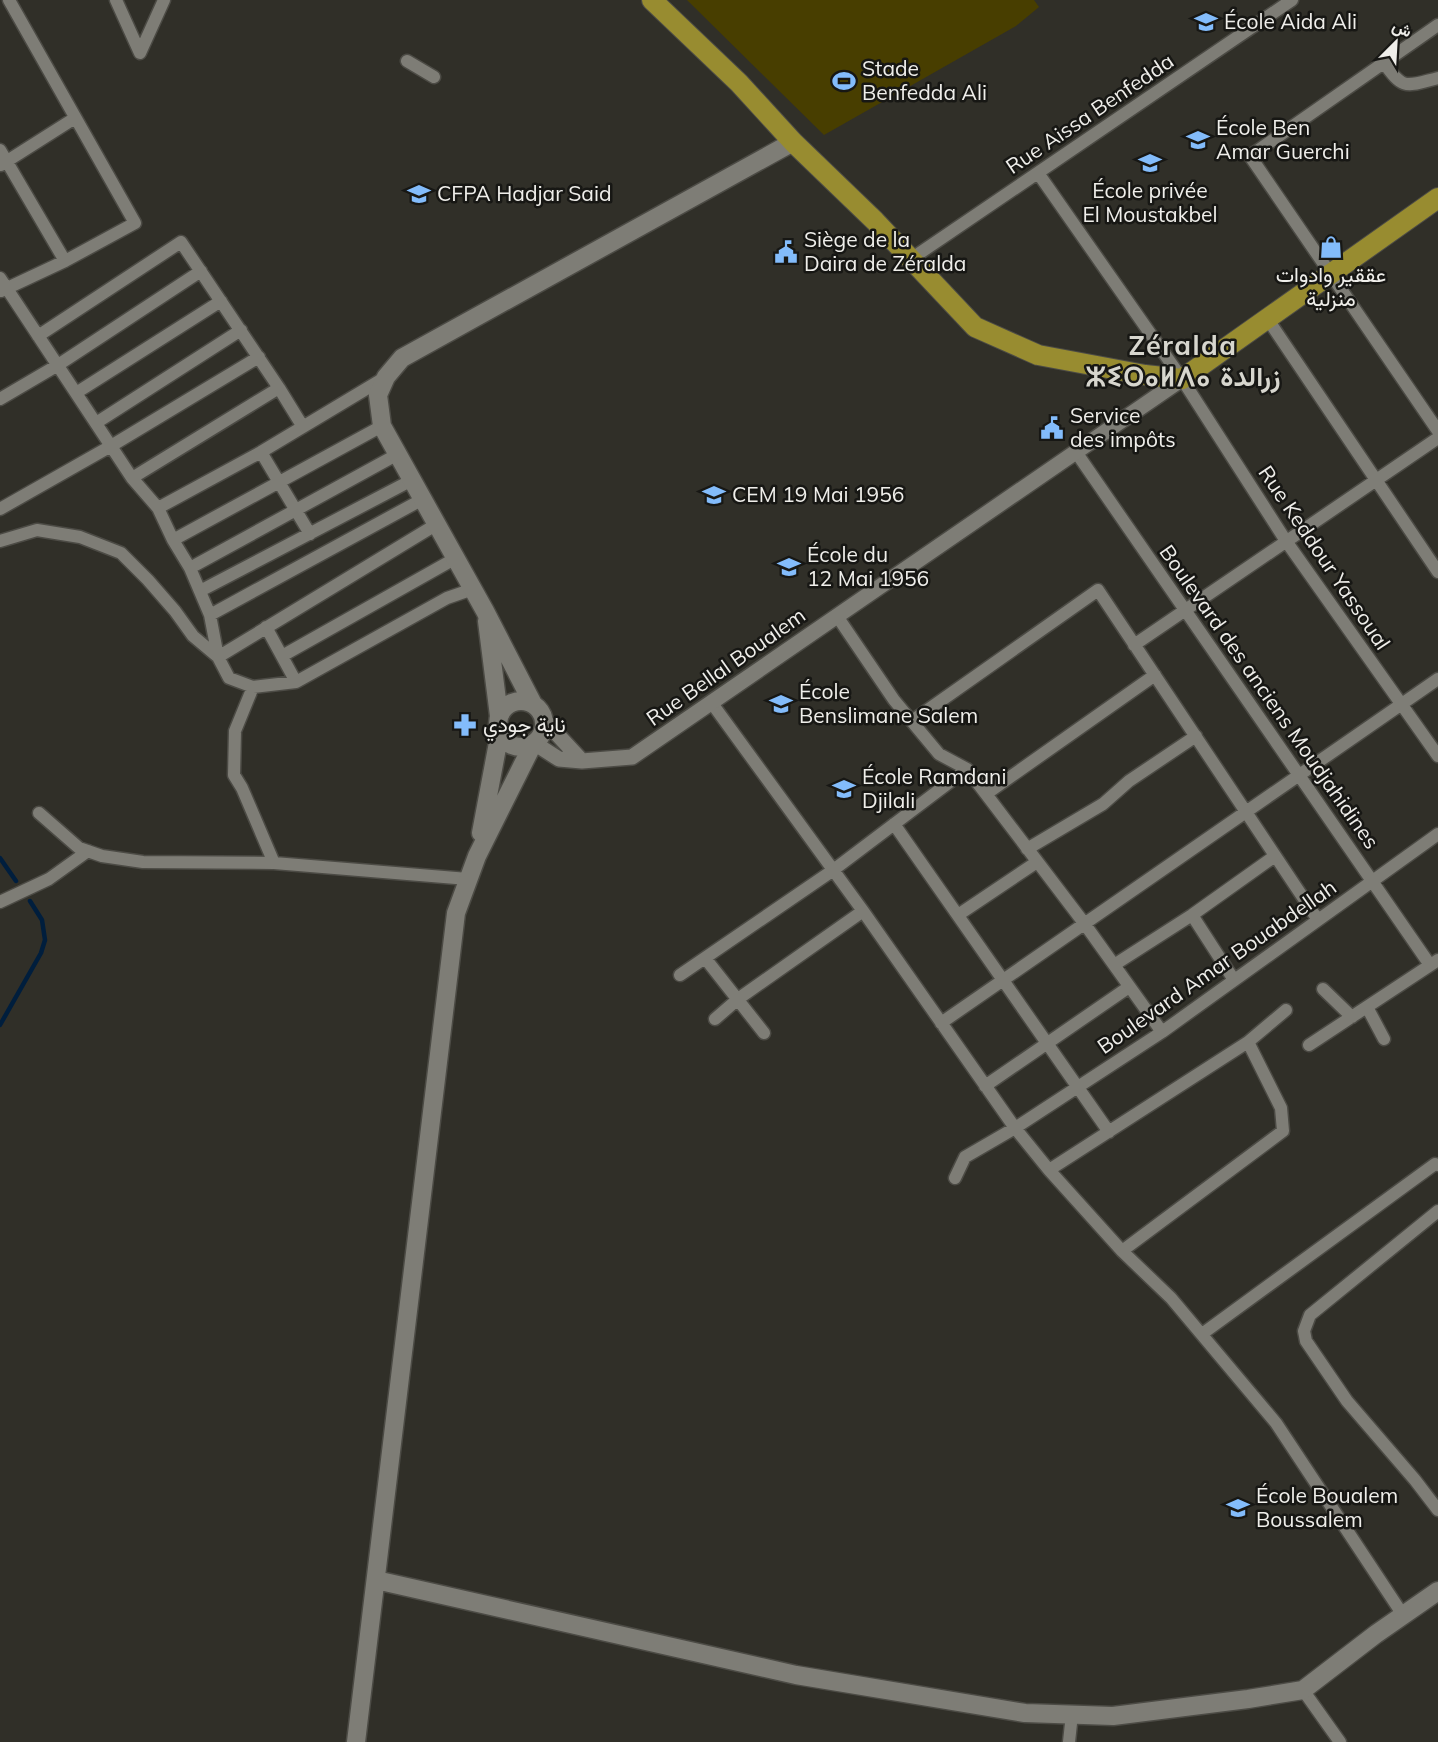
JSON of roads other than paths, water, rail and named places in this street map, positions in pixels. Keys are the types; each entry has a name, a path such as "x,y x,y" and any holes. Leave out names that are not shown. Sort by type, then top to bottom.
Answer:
{"main road":[{"path":"652,0 739,83 793,142 875,221 975,327 1038,356 1144,375 1182,379 1438,198"},
{"path":"356,1742 456,913 477,856 533,743 542,733 544,720 542,713 533,704 474,589 382,426 378,395 386,377 402,358 793,142"},
{"path":"485,610 499,724 510,744 525,746 533,743"},
{"path":"477,856 499,724 507,705 520,700 533,704"},
{"path":"376,1580 796,1675 1025,1713 1113,1716 1303,1690 1402,1615 1438,1591"}],"street":[{"path":"9,0 135,224 65,261 2,286 58,365 132,478 158,507 172,540 190,568 210,615 218,657 229,678 253,687 296,682 447,598 474,589"},
{"path":"116,0 140,53 164,0"},
{"name":"Rue Aissa Benfedda","path":"911,259 1292,0"},
{"path":"1438,25 1250,156 1438,431"},
{"path":"406,62 434,77"},
{"path":"1384,63 1397,81 1404,84 1438,78"},
{"path":"3,164 75,118"},
{"path":"0,150 3,164 65,261"},
{"name":"Rue Keddour Yassoual","path":"1038,173 1182,379 1286,541 1438,756"},
{"path":"38,336 181,242 259,357 303,427"},
{"path":"0,399 58,365 201,271"},
{"path":"76,393 221,301"},
{"path":"1267,318 1438,572"},
{"path":"96,423 241,330"},
{"path":"0,509 111,446 259,357"},
{"path":"158,507 261,452 386,377"},
{"name":"Rue Bellal Boualem","path":"533,743 559,759 582,761 632,757 1182,379"},
{"path":"132,478 279,388"},
{"path":"172,540 382,426"},
{"path":"1134,645 1438,438"},
{"path":"261,452 310,534"},
{"name":"Boulevard des anciens Moudjahidines","path":"1076,452 1372,881 1434,962"},
{"path":"190,568 398,454"},
{"path":"200,591 412,480"},
{"path":"210,615 423,499"},
{"path":"218,657 437,524"},
{"path":"0,541 37,530 80,537 121,553 155,588 193,636 218,657"},
{"path":"282,656 456,558"},
{"path":"912,721 1098,591 1318,920"},
{"path":"837,616 894,700 939,754 967,769 1084,923 1162,1032"},
{"path":"266,627 296,682"},
{"path":"986,794 1155,675"},
{"path":"941,1023 1438,679"},
{"path":"253,687 235,731 234,775 242,788 274,863"},
{"path":"711,702 863,911 1016,1128 1049,1170 1122,1251 1172,1298 1276,1423 1402,1615"},
{"path":"544,720 582,761"},
{"path":"1028,849 1102,804 1130,781 1196,736"},
{"path":"680,975 832,871 967,769"},
{"path":"39,813 79,848 102,856 143,862 274,863 468,879"},
{"path":"894,824 1109,1132"},
{"name":"Boulevard Amar Bouabdellah","path":"956,1178 965,1157 1016,1128 1162,1032 1438,834"},
{"path":"0,902 49,879 88,851"},
{"path":"1114,965 1192,915 1275,856"},
{"path":"958,915 1037,862"},
{"path":"715,1019 738,999 863,911"},
{"path":"1192,915 1234,980"},
{"path":"705,958 764,1034"},
{"path":"1309,1045 1434,962"},
{"path":"985,1086 1129,987"},
{"path":"1323,989 1352,1017"},
{"path":"1367,1007 1384,1039"},
{"path":"1049,1170 1248,1042 1286,1010"},
{"path":"1122,1251 1283,1131 1281,1108 1248,1042"},
{"path":"1202,1334 1434,1164 1438,1165"},
{"path":"1438,1211 1310,1315 1304,1331 1306,1341 1347,1401 1438,1510"},
{"path":"1303,1690 1340,1742"},
{"path":"1069,1742 1072,1714"}],"waterway":[{"path":"0,858 16,881"},
{"path":"0,1025 41,953 45,940 42,920 30,901"}],"place":[{"name":"École Aida Ali","path":"1206,22"},
{"name":"Stade Benfedda Ali","path":"844,81"},
{"name":"École Ben Amar Guerchi","path":"1198,140"},
{"name":"École privée El Moustakbel","path":"1150,163"},
{"name":"CFPA Hadjar Said","path":"419,194"},
{"name":"عققير وادوات منزلية","path":"1331,247"},
{"name":"Siège de la Daira de Zéralda","path":"786,252"},
{"name":"Service des impôts","path":"1052,428"},
{"name":"CEM 19 Mai 1956","path":"714,495"},
{"name":"École du 12 Mai 1956","path":"789,567"},
{"name":"École Benslimane Salem","path":"781,704"},
{"name":"ناية جودي","path":"465,725"},
{"name":"École Ramdani Djilali","path":"844,789"},
{"name":"École Boualem Boussalem","path":"1238,1508"}],"district":[{"name":"Zéralda ⵣⵉⵔⴰⵍⴷⴰ زرالدة","path":"1183,362"}]}
